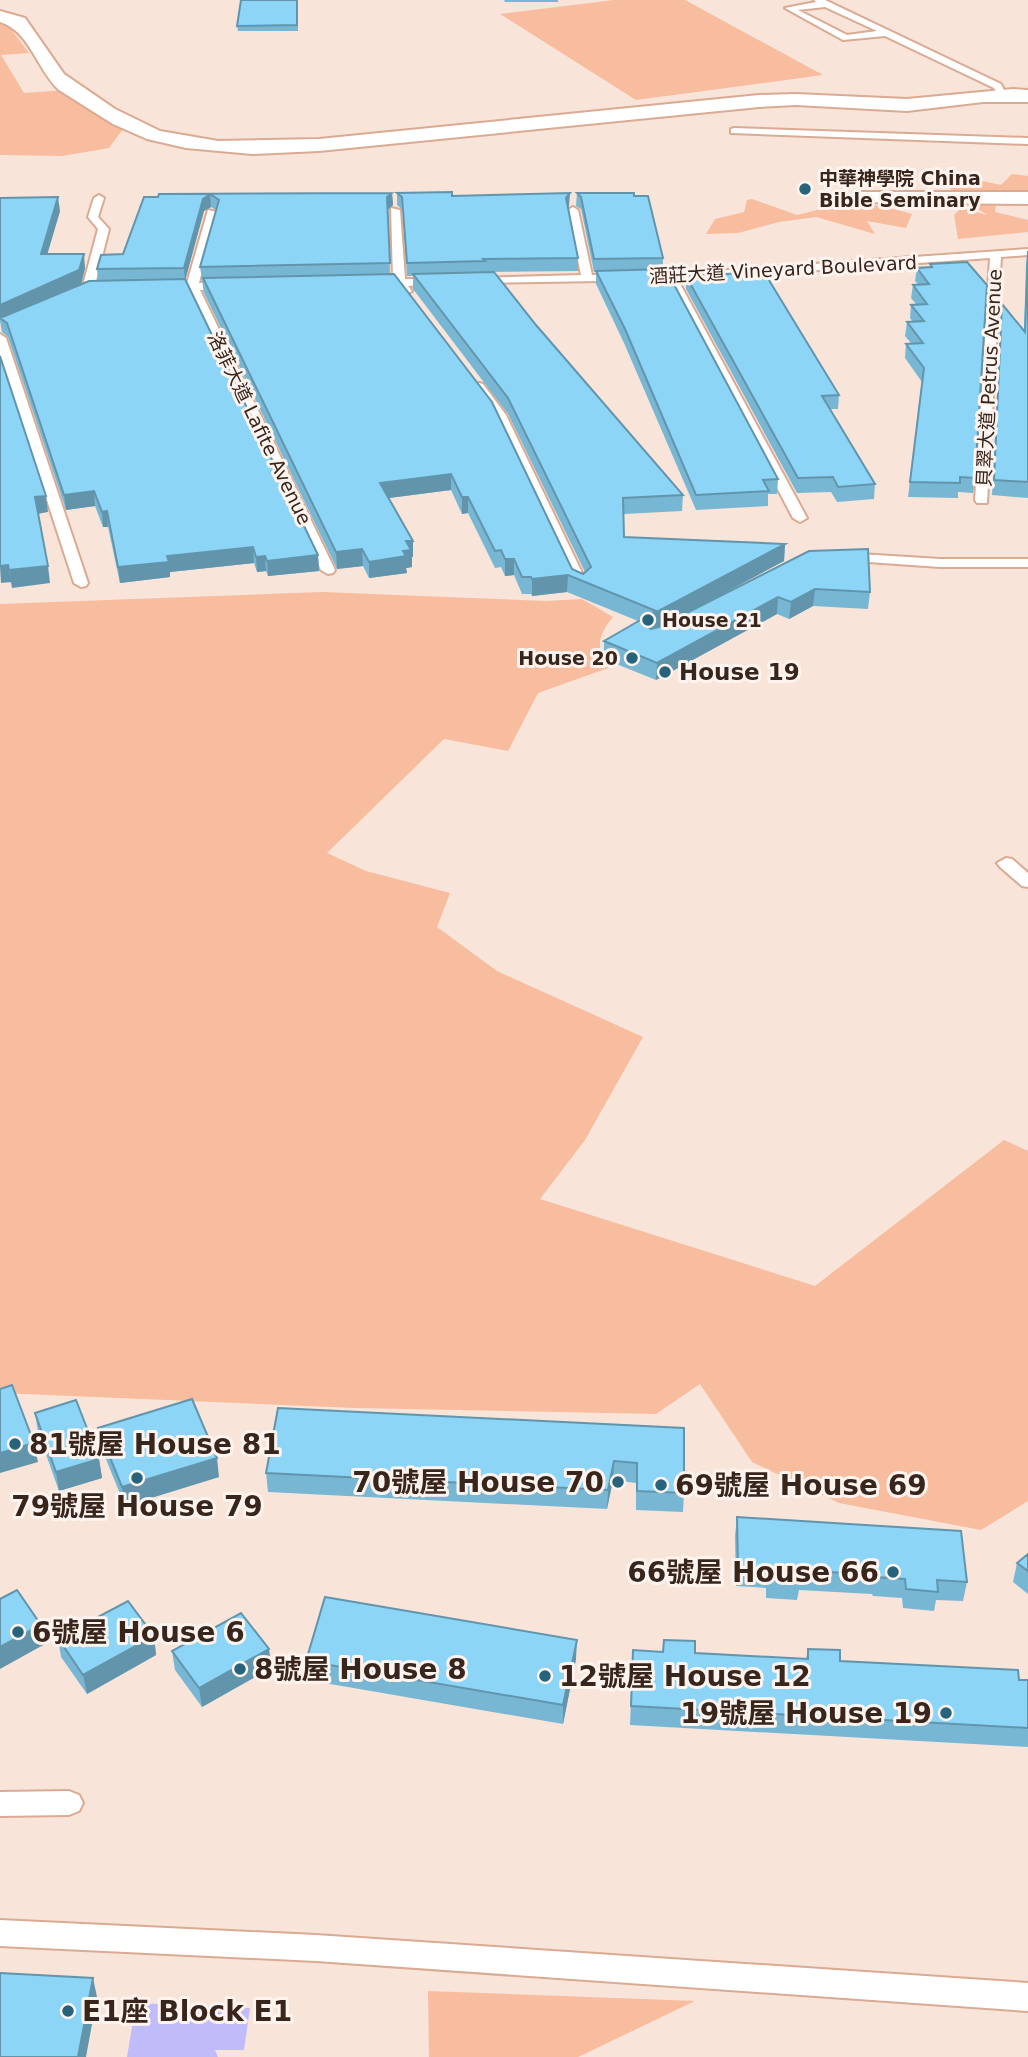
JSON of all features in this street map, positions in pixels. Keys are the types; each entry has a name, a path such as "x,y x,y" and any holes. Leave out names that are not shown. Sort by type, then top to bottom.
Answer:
{"street":[{"path":"0,16 19,22 24,27 57,78 66,86 134,128 157,136 208,145 244,147 344,142 785,99 902,105 1001,94 1028,96"},
{"path":"862,198 1028,198"}],"lane":[{"path":"885,33 846,38 789,8 821,2 998,86 1001,94"},
{"path":"734,131 1028,141"},
{"path":"88,289 104,229 93,217 99,198"},
{"path":"395,210 399,282 416,304"},
{"path":"573,210 587,279"},
{"path":"192,286 212,212"},
{"name":"酒莊大道 Vineyard Boulevard","path":"466,281 671,277 1028,252"},
{"name":"貝翠大道 Petrus Avenue","path":"982,500 996,256"},
{"path":"671,277 800,518"},
{"path":"358,283 453,281"},
{"path":"153,288 247,285"},
{"name":"洛菲大道 Lafite Avenue","path":"192,286 328,570"},
{"path":"75,295 88,289 101,289"},
{"path":"0,338 81,583"},
{"path":"467,371 500,415 582,585"},
{"path":"824,557 940,563 1028,563"},
{"path":"1006,863 1028,882"},
{"path":"0,1804 69,1803"},
{"path":"0,1933 316,1948 1028,1997"}],"shaded area":[{"path":"614,0 685,0 823,75 636,100 500,14"},
{"path":"0,20 5,21 29,53 1,55 24,93 65,90 123,129 109,148 62,156 0,155"},
{"path":"944,173 1001,185 1012,174 1028,176 1028,199 996,204 995,212 1028,220 1028,232 958,239 954,215 961,208 987,215 952,192"},
{"path":"752,199 797,215 845,203 883,206 912,214 906,228 867,221 875,234 816,217 779,222 738,233 706,234 715,219 744,212 747,200"},
{"path":"322,592 546,601 582,599 613,617 600,642 605,661 611,667 538,693 508,751 444,739 327,853 366,871 450,893 437,927 497,971 643,1037 585,1140 540,1199 815,1286 1004,1140 1028,1151 1028,1501 981,1530 839,1503 752,1462 700,1384 656,1414 354,1408 0,1393 0,604"},
{"path":"428,1991 695,2001 578,2057 429,2057"},
{"path":"136,2003 250,2008 244,2050 215,2050 218,2057 127,2057"}],"building":[{"path":"241,0 297,0 297,25 237,26"},
{"path":"452,192 452,196 570,193 566,198 578,258 407,263 402,197 397,193"},
{"path":"392,193 387,197 390,263 200,267 219,200 210,194 203,199 184,268 97,269 101,255 123,254 144,197 158,197 159,194"},
{"path":"577,193 634,193 634,196 648,196 663,258 594,259 581,197"},
{"path":"58,197 41,254 84,254 79,270 0,305 0,198"},
{"path":"1028,251 1028,482 994,480 1002,304 1025,332"},
{"path":"967,262 987,285 975,478 960,477 960,483 910,482 924,368 906,344 923,343 907,322 924,321 911,305 927,304 913,285 929,284 917,268 932,267 930,264"},
{"path":"666,269 667,277 670,277 778,479 763,480 769,491 696,495 625,329 596,271"},
{"path":"494,272 536,325 683,495 623,498 624,537 785,544 643,619 643,624 651,629 659,627 809,551 868,549 870,592 815,589 791,602 778,597 657,663 604,641 656,611 568,575 532,579 522,577 514,559 505,559 501,550 495,551 468,497 462,497 451,474 380,483 413,541 406,541 411,550 403,551 406,556 369,562 362,549 336,552 203,278 394,274 492,402 572,569 583,574 591,567 508,398 413,274"},
{"path":"764,272 839,395 822,396 875,484 838,487 833,477 798,478 686,276"},
{"path":"185,279 318,555 267,561 265,556 256,557 253,547 167,556 169,562 118,567 107,511 102,512 94,491 64,495 7,323 0,318 89,281"},
{"path":"0,356 46,496 35,497 48,566 9,570 8,565 0,566"},
{"name":"81號屋 House 81","path":"12,1385 34,1443 0,1453 0,1389"},
{"path":"192,1399 217,1458 122,1487 98,1428"},
{"path":"76,1400 99,1459 56,1472 35,1413"},
{"path":"278,1408 684,1428 684,1493 637,1491 637,1463 614,1461 608,1490 266,1473"},
{"path":"737,1517 961,1531 967,1582 937,1580 938,1592 906,1589 905,1579 875,1575 799,1570 800,1581 768,1579 768,1569 738,1567"},
{"path":"1028,1554 1028,1571 1017,1563"},
{"path":"17,1590 41,1625 0,1647 0,1599"},
{"path":"325,1597 577,1640 563,1705 306,1661"},
{"path":"128,1601 154,1636 83,1675 58,1638"},
{"path":"241,1613 269,1649 199,1688 172,1651"},
{"path":"664,1640 695,1641 695,1653 808,1659 808,1649 840,1650 840,1661 1018,1670 1019,1680 1028,1680 1028,1728 631,1706 633,1650 663,1652"},
{"path":"0,1973 93,1978 78,2057 0,2057"}],"place":[{"name":"中華神學院 China Bible Seminary","path":"805,189"},
{"name":"House 21","path":"648,620"},
{"name":"House 20","path":"632,658"},
{"name":"House 19","path":"665,672"},
{"name":"81號屋 House 81","path":"15,1444"},
{"name":"79號屋 House 79","path":"137,1478"},
{"name":"70號屋 House 70","path":"618,1482"},
{"name":"69號屋 House 69","path":"661,1485"},
{"name":"66號屋 House 66","path":"893,1572"},
{"name":"6號屋 House 6","path":"18,1632"},
{"name":"8號屋 House 8","path":"240,1669"},
{"name":"12號屋 House 12","path":"545,1676"},
{"name":"19號屋 House 19","path":"946,1713"},
{"name":"E1座 Block E1","path":"68,2011"}]}
